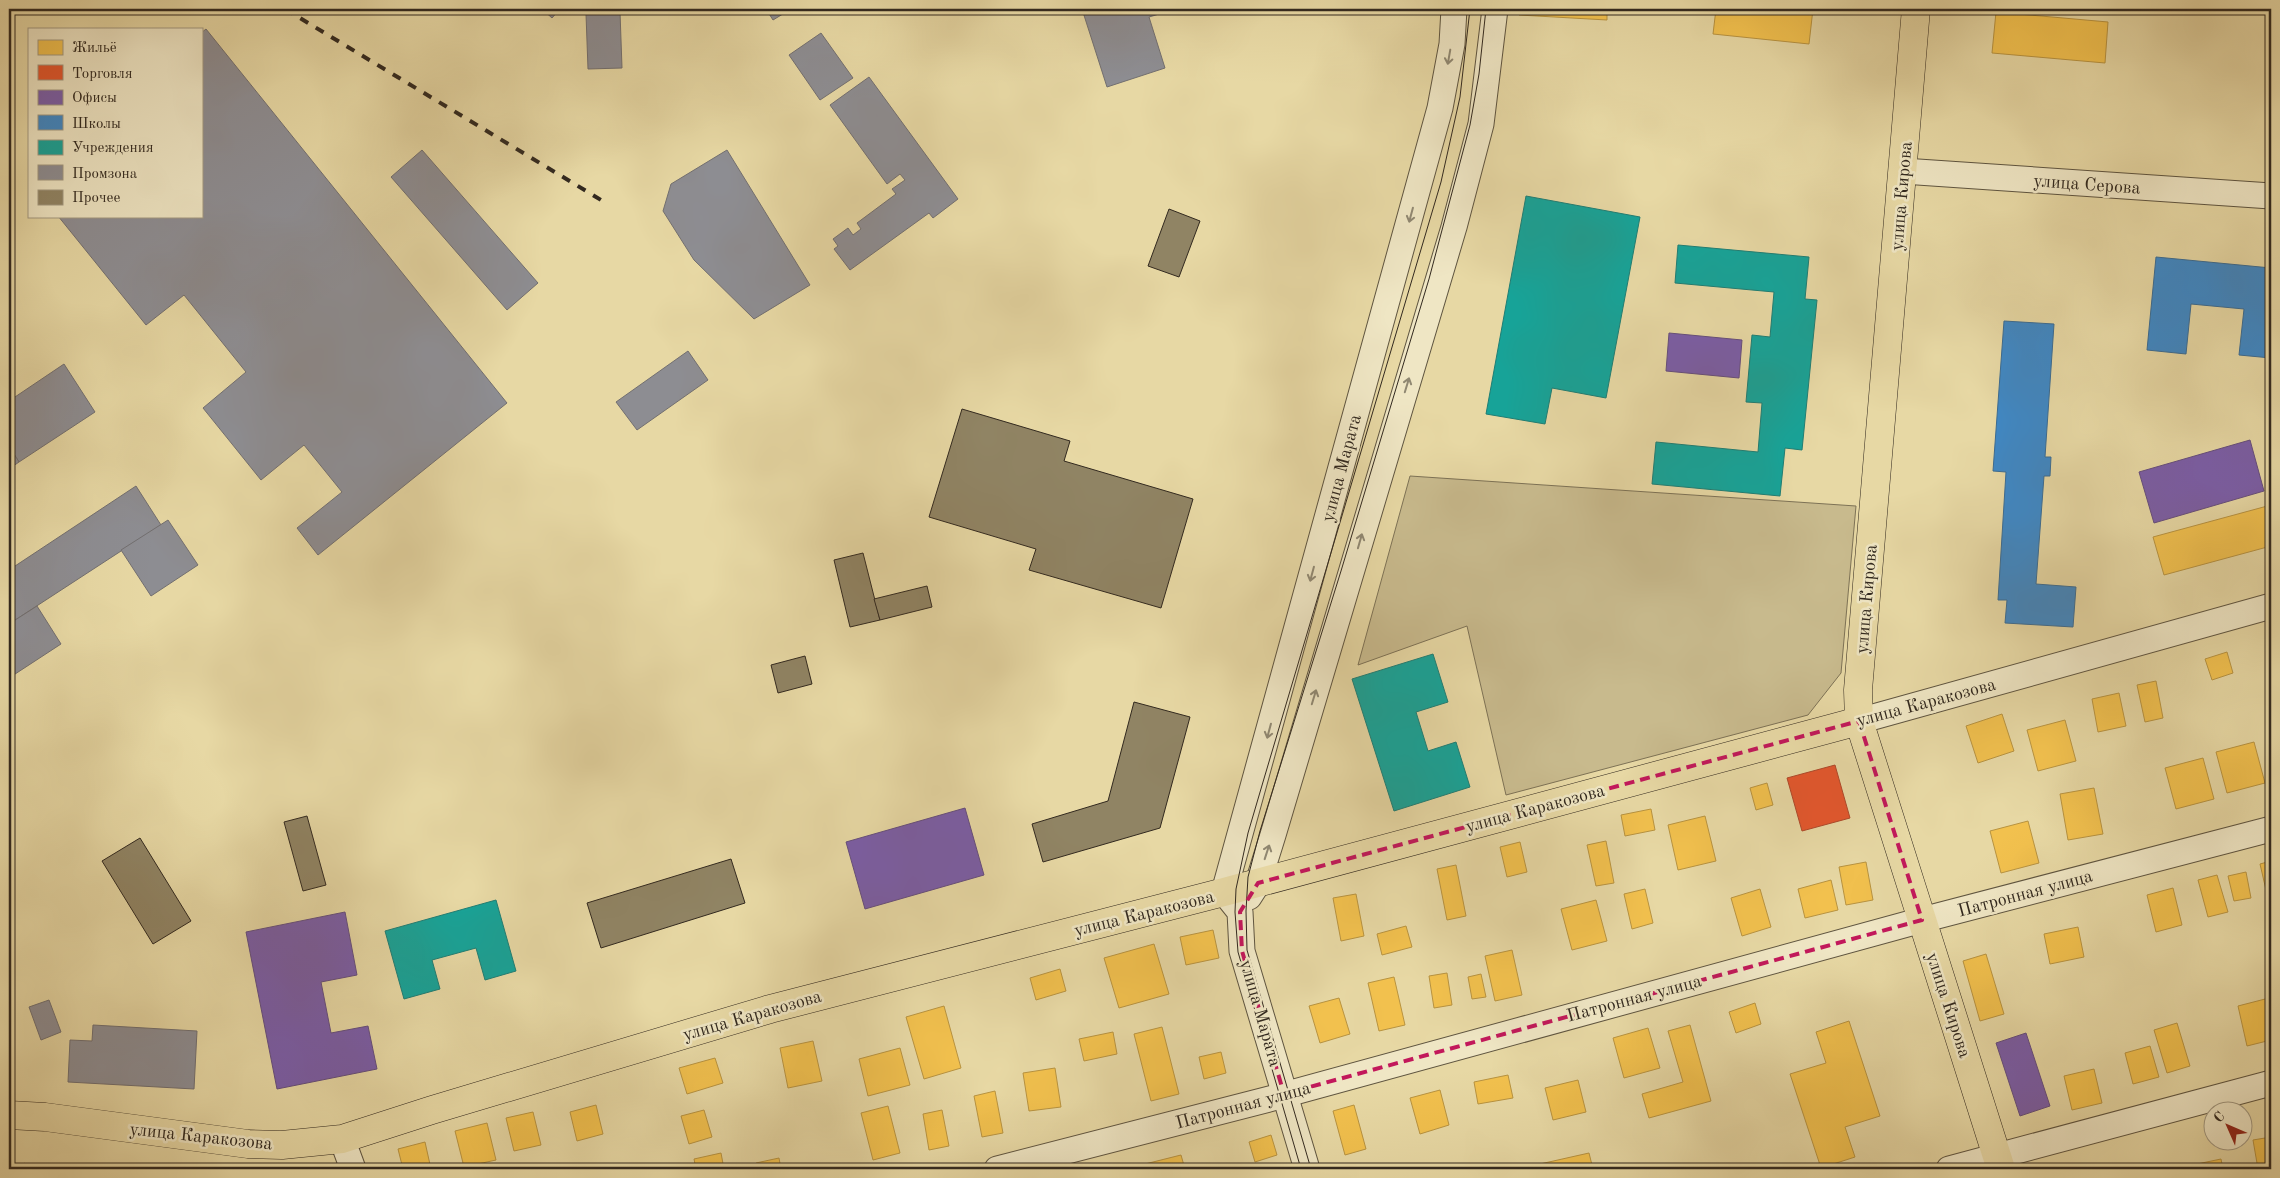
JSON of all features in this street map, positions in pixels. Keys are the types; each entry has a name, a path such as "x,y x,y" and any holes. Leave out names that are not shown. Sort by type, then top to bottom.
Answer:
{"main road":[{"name":"улица Кирова","path":"1916,9 1904,172 1858,690 1859,721 2000,1163"},
{"name":"улица Каракозова","path":"9,1115 45,1117 248,1144 282,1145 342,1139 495,1090 770,1009 1232,902 1258,883 1859,721"}],"street":[{"name":"улица Марата","path":"1258,883 1454,227 1481,124 1495,15 1454,13 1452,44 1440,108 1232,902 1242,951 1307,1169"},
{"name":"улица Серова","path":"1904,172 2271,196"},
{"name":"улица Каракозова","path":"1859,721 2271,606"},
{"name":"Патронная улица","path":"997,1169 1284,1094 1922,920 2271,829"},
{"path":"1949,1169 2000,1163 2271,1083"},
{"path":"342,1139 353,1169"}],"highlighted area":[{"path":"1859,721 1922,920 1284,1094 1242,951 1240,912 1258,883"}],"shaded area":[{"path":"1410,476 1856,506 1841,673 1808,715 1506,795 1467,626 1358,665"}],"building: Жильё":[{"path":"1520,9 1607,9 1607,20 1519,15"},
{"path":"1716,9 1813,9 1809,44 1713,34"},
{"path":"1996,12 2108,22 2105,63 1992,53"},
{"path":"2271,505 2271,546 2164,575 2153,537"},
{"path":"2227,652 2233,673 2212,680 2205,659"},
{"path":"2156,681 2163,718 2145,722 2137,685"},
{"path":"2119,693 2126,726 2098,732 2092,699"},
{"path":"2002,714 2014,751 1978,763 1966,726"},
{"path":"2065,720 2076,761 2038,771 2027,730"},
{"path":"2254,742 2265,783 2227,793 2216,752"},
{"path":"2203,758 2214,799 2176,809 2165,768"},
{"path":"1767,783 1773,805 1756,810 1750,788"},
{"path":"2094,788 2103,834 2068,840 2060,794"},
{"path":"1651,809 1655,830 1625,836 1621,815"},
{"path":"1705,816 1716,861 1678,870 1668,825"},
{"path":"2028,821 2039,863 2001,873 1990,831"},
{"path":"1606,841 1614,883 1596,886 1587,845"},
{"path":"1520,842 1527,872 1507,877 1500,847"},
{"path":"2271,861 2271,888 2266,890 2260,864"},
{"path":"1866,862 1873,900 1846,905 1839,867"},
{"path":"1456,865 1466,916 1447,920 1437,869"},
{"path":"2246,872 2251,898 2234,901 2228,876"},
{"path":"2217,875 2228,912 2208,917 2198,880"},
{"path":"1831,880 1838,910 1805,918 1798,889"},
{"path":"2173,888 2182,925 2156,932 2147,895"},
{"path":"1645,889 1653,923 1632,929 1624,894"},
{"path":"1760,889 1771,927 1742,936 1731,898"},
{"path":"1356,894 1364,936 1341,941 1333,898"},
{"path":"1596,900 1607,941 1572,950 1561,909"},
{"path":"1406,926 1412,947 1382,955 1377,934"},
{"path":"2078,927 2084,957 2050,964 2044,934"},
{"path":"1213,930 1219,958 1186,965 1180,937"},
{"path":"1154,944 1169,994 1119,1008 1104,958"},
{"path":"1512,950 1522,995 1495,1001 1485,956"},
{"path":"1986,954 2004,1014 1980,1021 1963,961"},
{"path":"1060,969 1066,991 1036,1000 1030,978"},
{"path":"1447,973 1452,1005 1434,1008 1429,976"},
{"path":"1481,974 1486,997 1472,999 1468,977"},
{"path":"1394,977 1405,1025 1379,1031 1368,983"},
{"path":"1339,998 1350,1034 1320,1043 1309,1006"},
{"path":"2269,998 2271,1040 2247,1046 2238,1006"},
{"path":"1755,1003 1761,1024 1736,1033 1729,1012"},
{"path":"944,1006 961,1068 924,1079 906,1017"},
{"path":"1849,1021 1880,1116 1845,1127 1855,1157 1821,1168 1790,1074 1826,1063 1816,1032"},
{"path":"2177,1023 2190,1066 2167,1073 2154,1030"},
{"path":"1690,1025 1711,1101 1649,1118 1642,1094 1683,1082 1668,1031"},
{"path":"1162,1027 1179,1094 1151,1101 1134,1034"},
{"path":"1648,1028 1660,1068 1624,1078 1613,1038"},
{"path":"1113,1032 1117,1054 1084,1061 1079,1039"},
{"path":"813,1041 822,1081 788,1088 780,1048"},
{"path":"2150,1046 2159,1077 2133,1084 2125,1053"},
{"path":"900,1048 910,1085 868,1096 859,1059"},
{"path":"1221,1052 1226,1073 1204,1079 1199,1057"},
{"path":"715,1058 723,1083 687,1094 679,1068"},
{"path":"1055,1068 1061,1107 1029,1111 1023,1073"},
{"path":"2094,1069 2102,1103 2072,1110 2064,1076"},
{"path":"1508,1075 1513,1098 1478,1104 1474,1082"},
{"path":"1578,1080 1586,1112 1553,1120 1545,1088"},
{"path":"1440,1090 1449,1125 1420,1134 1410,1098"},
{"path":"995,1091 1003,1133 982,1137 974,1096"},
{"path":"596,1105 603,1134 577,1141 570,1112"},
{"path":"1354,1105 1366,1149 1345,1155 1333,1111"},
{"path":"888,1106 900,1153 873,1160 861,1113"},
{"path":"704,1110 712,1137 689,1144 681,1116"},
{"path":"942,1110 949,1146 929,1150 923,1114"},
{"path":"533,1112 541,1145 514,1151 506,1118"},
{"path":"487,1123 496,1160 464,1167 455,1131"},
{"path":"1271,1135 1277,1155 1255,1162 1249,1142"},
{"path":"2271,1137 2271,1169 2258,1169 2253,1140"},
{"path":"425,1142 431,1169 403,1169 398,1149"},
{"path":"721,1153 724,1169 696,1169 694,1159"},
{"path":"1589,1153 1593,1169 1541,1169 1540,1164"},
{"path":"1181,1155 1185,1169 1134,1169 1133,1167"},
{"path":"779,1158 781,1169 757,1169 756,1163"},
{"path":"2221,1159 2223,1169 2173,1169"},
{"path":"25,1163 29,1169 16,1169"}],"building: Торговля":[{"path":"1835,765 1850,818 1802,831 1787,778"}],"building: Офисы":[{"path":"1669,333 1742,340 1739,378 1666,371"},
{"path":"2250,440 2264,491 2154,523 2139,472"},
{"path":"965,808 984,875 865,909 846,842"},
{"path":"345,912 357,975 321,982 331,1033 368,1026 377,1069 277,1089 246,932"},
{"path":"2026,1033 2050,1106 2020,1116 1996,1043"}],"building: Школы":[{"path":"2156,257 2271,268 2271,358 2239,355 2244,309 2191,304 2186,354 2147,350"},
{"path":"2004,321 2054,324 2045,457 2051,457 2050,476 2044,476 2036,584 2076,587 2073,627 2005,623 2007,600 1998,600 2006,472 1993,471"}],"building: Учреждения":[{"path":"1526,196 1640,217 1606,398 1552,388 1545,424 1486,414"},
{"path":"1678,245 1809,257 1805,299 1817,300 1802,450 1785,448 1780,496 1652,484 1656,442 1758,452 1762,403 1746,402 1752,335 1770,337 1774,292 1675,283"},
{"path":"1433,654 1448,702 1416,712 1428,751 1456,742 1470,787 1394,811 1352,679"},
{"path":"496,900 516,971 485,980 476,948 432,960 440,989 404,999 385,931"}],"building: Промзона":[{"path":"542,9 560,9 552,18"},
{"path":"766,9 791,9 773,20"},
{"path":"1082,9 1176,9 1149,17 1165,68 1107,87"},
{"path":"620,12 622,68 588,69 586,14"},
{"path":"206,29 507,403 318,555 297,528 342,492 304,445 261,480 203,408 246,372 184,295 146,325 60,218 202,218 202,32"},
{"path":"821,33 853,78 820,100 789,55"},
{"path":"869,77 958,199 933,218 929,213 850,270 834,249 838,246 833,239 848,228 853,235 861,229 857,223 896,194 892,189 905,180 900,174 887,184 830,105"},
{"path":"422,150 538,283 507,310 391,177"},
{"path":"727,150 810,285 754,319 694,260 663,211 671,184"},
{"path":"688,351 708,380 637,430 616,402"},
{"path":"64,364 95,412 19,462 9,446 9,401"},
{"path":"9,446 19,462 9,469"},
{"path":"136,486 161,525 9,624 9,570"},
{"path":"168,520 198,565 151,596 121,550"},
{"path":"37,606 61,644 9,678 9,624"},
{"path":"49,1000 61,1032 41,1040 29,1007"},
{"path":"93,1025 197,1031 194,1089 68,1082 70,1040 92,1041"}],"building: Прочее":[{"path":"1169,209 1200,221 1179,277 1148,266"},
{"path":"962,409 1070,441 1064,461 1193,499 1161,608 1029,570 1036,549 929,517"},
{"path":"863,553 880,620 850,627 834,560"},
{"path":"927,586 932,607 880,620 874,599"},
{"path":"805,656 812,684 778,693 771,665"},
{"path":"1134,702 1190,717 1160,828 1043,862 1032,824 1108,801"},
{"path":"307,816 326,885 303,891 284,822"},
{"path":"140,838 191,921 153,944 102,861"},
{"path":"731,859 745,903 601,948 587,903"}],"tram line":[{"path":"1301,1169 1238,952 1235,912 1236,889 1248,833 1441,182 1460,97 1470,9"},
{"path":"1311,1169 1247,950 1246,911 1248,877 1260,831 1429,279 1470,125 1479,74 1486,9"}],"railway":[{"path":"285,9 606,203"}]}
